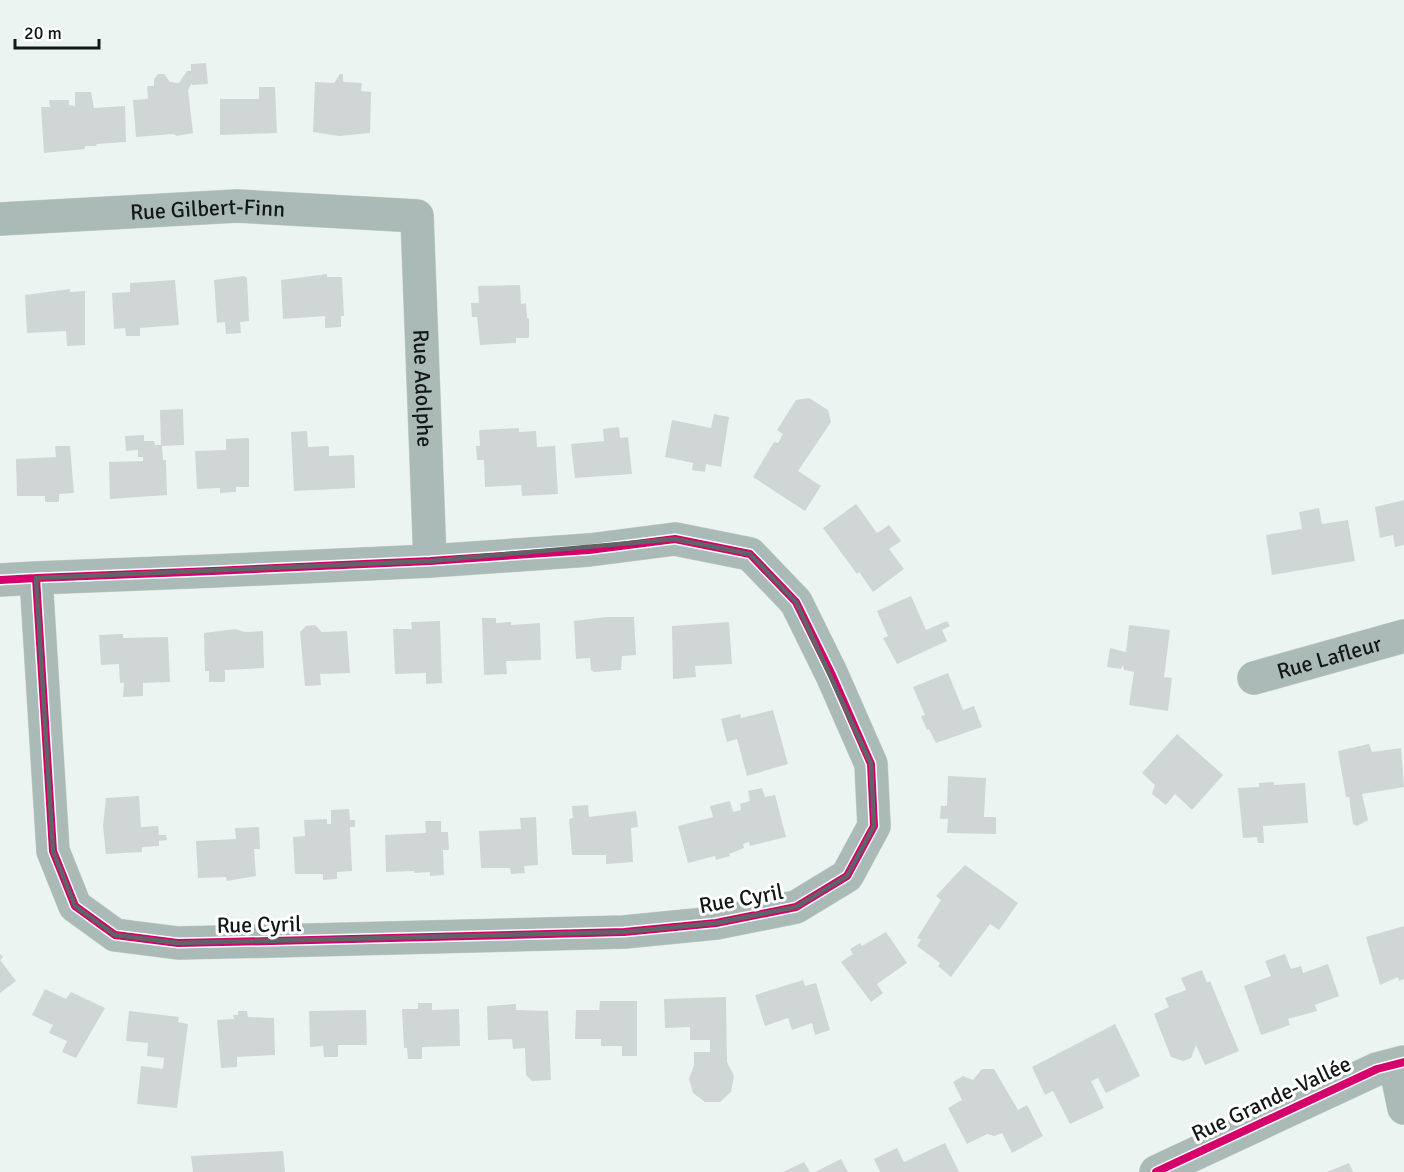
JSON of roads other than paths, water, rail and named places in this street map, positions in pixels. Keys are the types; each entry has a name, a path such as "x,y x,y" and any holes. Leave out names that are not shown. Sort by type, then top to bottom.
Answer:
{"street":[{"name":"Rue Gilbert-Finn","path":"0,219 237,206 417,216"},
{"name":"Rue Adolphe","path":"417,216 430,561"},
{"name":"Rue Cyril","path":"0,580 36,578 430,561 589,550 675,539 750,554 796,602 871,764 874,826 847,876 796,907 716,923 624,932 178,943 115,935 75,906 53,851 36,578"},
{"name":"Rue Lafleur","path":"1254,678 1404,636"},
{"path":"1400,1063 1404,1108"},
{"name":"Rue Grande-Vallée","path":"1156,1172 1377,1069 1400,1063"}]}
